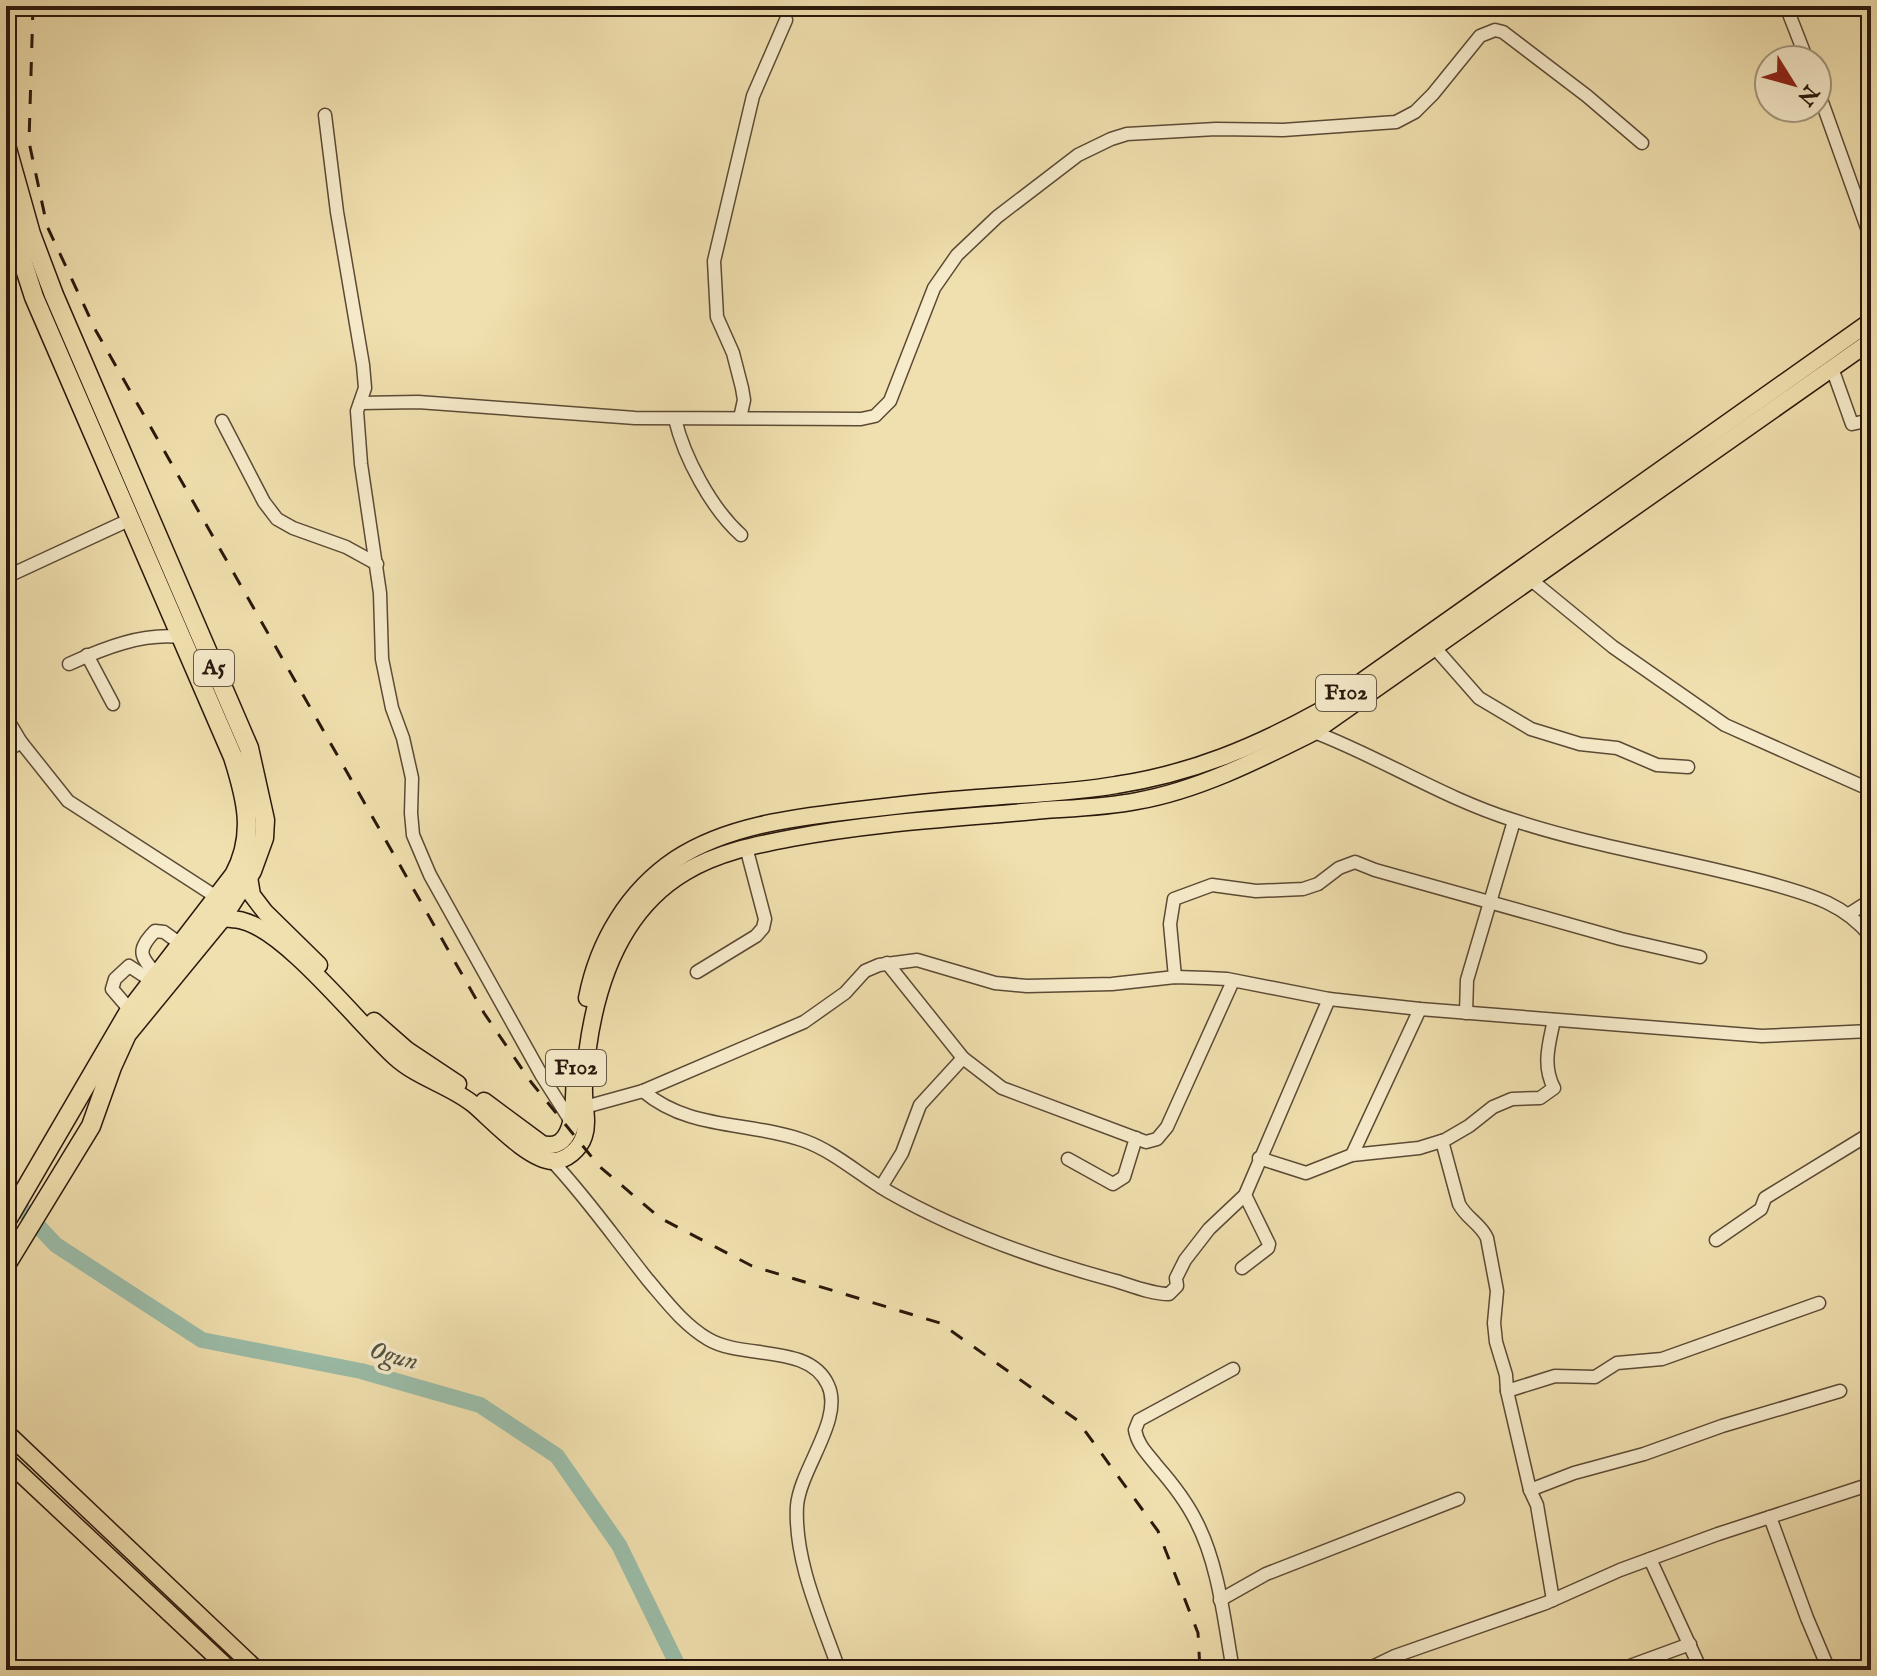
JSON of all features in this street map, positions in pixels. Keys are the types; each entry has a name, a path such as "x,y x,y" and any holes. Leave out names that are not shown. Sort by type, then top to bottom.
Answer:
{"highway":[{"name":"A5","path":"6,145 31,234 54,295 218,700 248,812 247,840 241,862 218,898 130,1010 6,1222"},
{"name":"A5","path":"6,210 34,297 180,637 254,766 265,820 264,838 249,877 222,918 127,1034 91,1126 6,1265"}],"main road":[{"name":"F102","path":"572,1123 579,1037 592,975 607,936 625,909 658,872 678,857 727,834 820,815 1115,786 1198,767 1276,736 1320,711 1871,321"},
{"name":"F102","path":"552,1161 567,1158 585,1135 584,1090 600,985 635,917 685,872 738,849 853,827 1137,801 1241,768 1314,732 1871,341"},
{"path":"727,834 738,849"},
{"path":"249,877 252,895 265,912 407,1050 473,1093 542,1144 557,1143 566,1136 572,1123"},
{"path":"222,918 244,921 260,928 299,960 395,1057 415,1073 469,1101 528,1151 552,1161"},
{"path":"6,1432 257,1670"},
{"path":"6,1460 230,1670"}],"street":[{"path":"1786,6 1801,44"},
{"path":"740,418 744,400 733,353 717,317 714,261 753,96 786,20"},
{"path":"360,403 418,402 675,419 861,419 875,416 890,401 934,288 957,255 997,217 1053,171 1078,155 1111,139 1145,133 1216,129 1283,130 1396,122 1415,112 1480,36 1495,30 1503,32 1587,96 1642,143"},
{"path":"325,115 337,212 363,365 365,388 357,411 361,464 377,564 382,659 412,778 411,813 420,856 542,1076 572,1123"},
{"path":"1830,124 1871,239"},
{"path":"1832,368 1852,424 1871,420"},
{"path":"675,419 680,439 702,482 741,535"},
{"path":"222,421 264,502 277,519 346,547 377,564"},
{"path":"6,577 129,520"},
{"path":"1530,579 1613,647 1725,725 1871,790"},
{"path":"69,664 131,641 161,635 180,637"},
{"path":"1435,648 1479,698 1531,729 1580,744 1617,748 1657,765 1688,767"},
{"path":"87,655 113,704"},
{"path":"6,717 21,742 68,801 218,898"},
{"path":"1314,732 1460,802 1514,821 1591,843 1736,874 1831,902 1849,914 1871,937"},
{"path":"6,751 21,742"},
{"path":"1466,1013 1467,980 1514,821"},
{"path":"697,972 756,936 763,928 765,919 738,849"},
{"path":"1175,977 1170,924 1174,899 1212,885 1256,891 1303,889 1318,884 1339,868 1355,862 1621,939 1700,957"},
{"path":"1849,914 1871,900"},
{"path":"154,978 141,950 147,940 155,931 164,932 182,945"},
{"path":"585,1107 643,1091 804,1022 845,993 865,971 887,963 917,960 995,983 1027,986 1112,984 1175,977 1227,979 1329,999 1466,1013 1762,1036 1871,1031"},
{"path":"887,963 963,1058 1002,1088 1146,1142 1157,1139 1167,1127 1233,981"},
{"path":"130,1010 112,989 115,979 129,966 154,978"},
{"path":"643,1091 673,1111 690,1117 779,1134 813,1144 881,1187 951,1223 1053,1264 1164,1295 1174,1291 1176,1278 1185,1260 1209,1229 1245,1195 1329,999"},
{"path":"1352,1155 1420,1009"},
{"path":"1259,1158 1306,1173 1352,1155 1419,1148 1442,1141 1469,1126 1493,1107 1512,1099 1540,1098 1554,1088 1547,1073 1546,1061 1554,1020"},
{"path":"881,1187 902,1153 920,1105 963,1058"},
{"path":"1716,1240 1761,1209 1765,1198 1871,1133"},
{"path":"1068,1159 1113,1184 1120,1182 1136,1138"},
{"path":"1442,1141 1463,1213 1487,1238 1497,1291 1496,1342 1530,1490 1537,1505 1553,1600"},
{"path":"552,1161 674,1312 707,1339 728,1349 788,1357 821,1372 833,1405 797,1503 798,1539 839,1670"},
{"path":"1242,1268 1269,1244 1245,1195"},
{"path":"1507,1391 1555,1376 1595,1377 1617,1363 1662,1359 1819,1303"},
{"path":"1233,1369 1139,1420 1135,1430 1140,1446 1178,1492 1197,1522 1220,1600 1233,1670"},
{"path":"1530,1490 1574,1473 1644,1454 1722,1426 1840,1391"},
{"path":"1366,1670 1395,1656 1553,1600 1650,1559 1871,1484"},
{"path":"1220,1600 1266,1574 1458,1499"},
{"path":"1770,1517 1829,1670"},
{"path":"1650,1559 1701,1670"},
{"path":"1619,1670 1690,1644"}],"waterway":[{"name":"Ogun","path":"6,1192 56,1245 202,1340 361,1371 480,1405 557,1456 619,1545 680,1670"}],"railway":[{"path":"33,6 29,142 47,226 96,331 484,1013 531,1082 599,1166 660,1218 752,1266 940,1323 1077,1420 1158,1531 1198,1633 1200,1670"}]}
